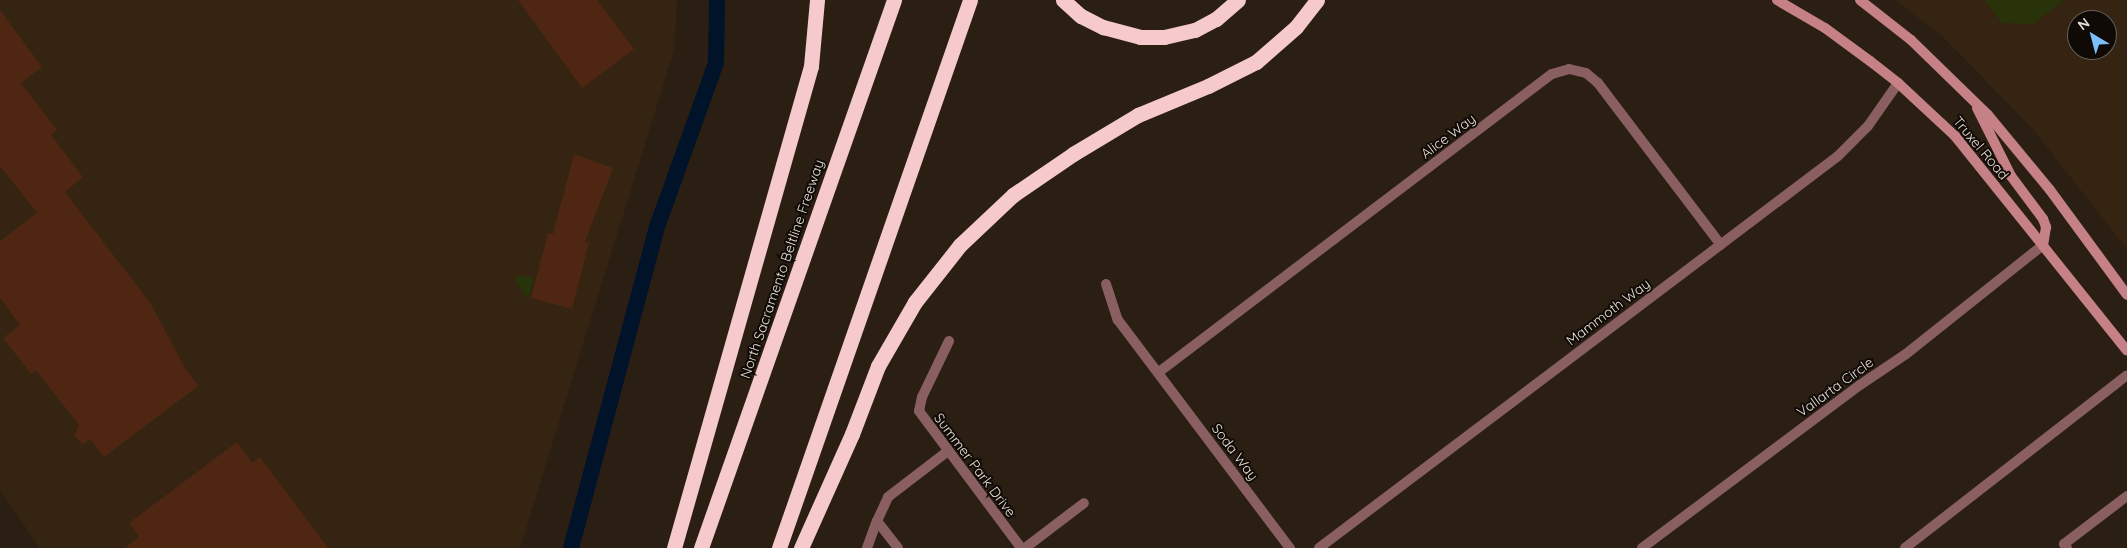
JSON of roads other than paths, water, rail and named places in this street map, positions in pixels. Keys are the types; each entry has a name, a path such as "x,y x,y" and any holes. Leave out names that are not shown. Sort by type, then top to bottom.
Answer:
{"highway":[{"path":"674,548 811,66 817,0"},
{"name":"North Sacramento Beltline Freeway","path":"702,548 894,0"},
{"path":"779,548 970,0"},
{"path":"1063,0 1081,16 1103,28 1140,37 1164,37 1195,30 1216,19 1238,0"},
{"path":"801,548 852,434 878,366 915,302 960,245 1013,195 1073,154 1138,115 1208,86 1256,62 1296,27 1317,0"}],"main road":[{"name":"Truxel Road","path":"1777,0 1825,28 1898,83 1955,136 2127,351"},
{"name":"Truxel Road","path":"1860,0 1911,40 1988,115 2050,190 2127,295"},
{"path":"1973,101 2011,176 2043,219 2046,227 2043,245"}],"street":[{"name":"Alice Way","path":"1159,372 1552,74 1569,70 1586,73 1598,82 1720,244"},
{"name":"Mammoth Way","path":"1320,548 1838,156 1868,126 1898,83"},
{"name":"Vallarta Circle","path":"1642,548 1860,385 1906,354 2043,245"},
{"name":"Soda Way","path":"1106,284 1118,320 1290,548"},
{"name":"Summer Park Drive","path":"949,341 922,397 919,412 1023,548"},
{"path":"1904,548 2127,375"},
{"path":"867,548 888,497 948,451"},
{"path":"2067,548 2064,544 2127,496"},
{"path":"1023,548 1084,503"},
{"path":"877,521 898,548"}],"waterway":[{"path":"571,548 658,224 716,63 717,0"}]}
